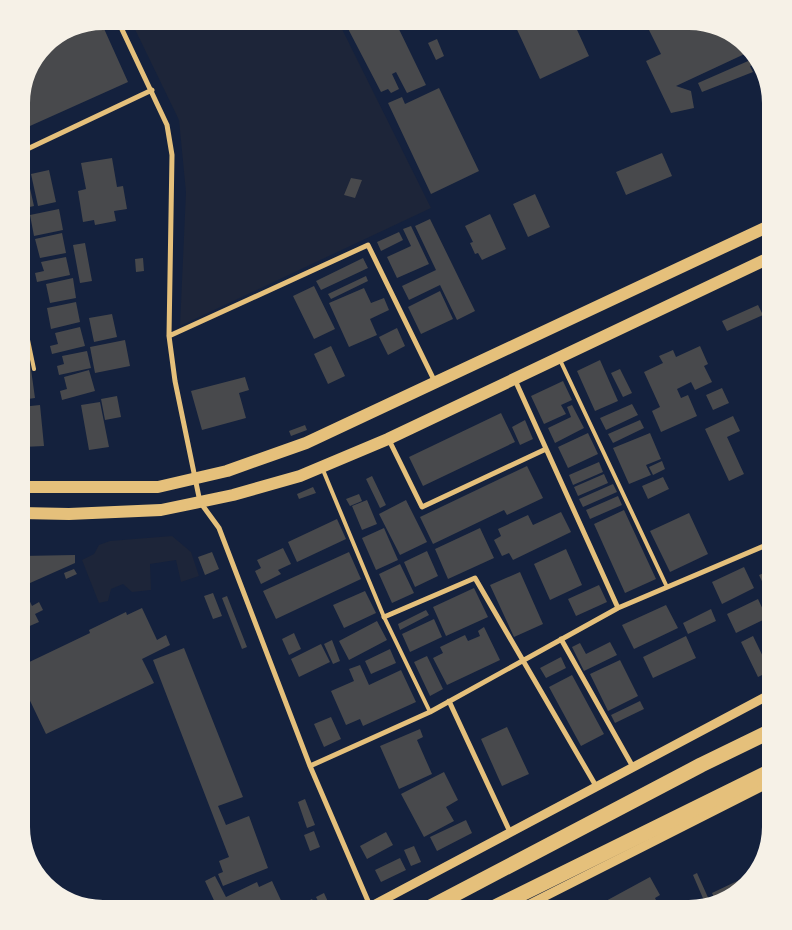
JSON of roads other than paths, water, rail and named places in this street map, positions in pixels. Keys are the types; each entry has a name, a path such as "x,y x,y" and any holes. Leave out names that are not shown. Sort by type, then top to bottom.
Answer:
{"highway":[{"path":"444,900 701,765 762,735"},
{"path":"509,900 762,775"}],"main road":[{"path":"30,487 140,488 196,479 245,465 306,443 762,229"},
{"path":"30,513 140,512 250,491 322,468 388,439 762,261"}],"street":[{"path":"122,30 167,125 172,155 169,336 175,381 200,502 219,528 310,766 366,900"},
{"path":"30,148 152,90"},
{"path":"169,336 368,245 435,382"},
{"path":"515,379 618,608"},
{"path":"388,439 422,507 546,449"},
{"path":"310,766 430,712 618,608 762,547"},
{"path":"384,617 475,578 596,786"},
{"path":"561,639 633,767"},
{"path":"384,900 762,699"},
{"path":"449,701 510,832"},
{"path":"538,900 762,787"}],"lane":[{"path":"30,350 34,369"},
{"path":"559,358 667,587"},
{"path":"322,468 384,617 430,712"}]}
